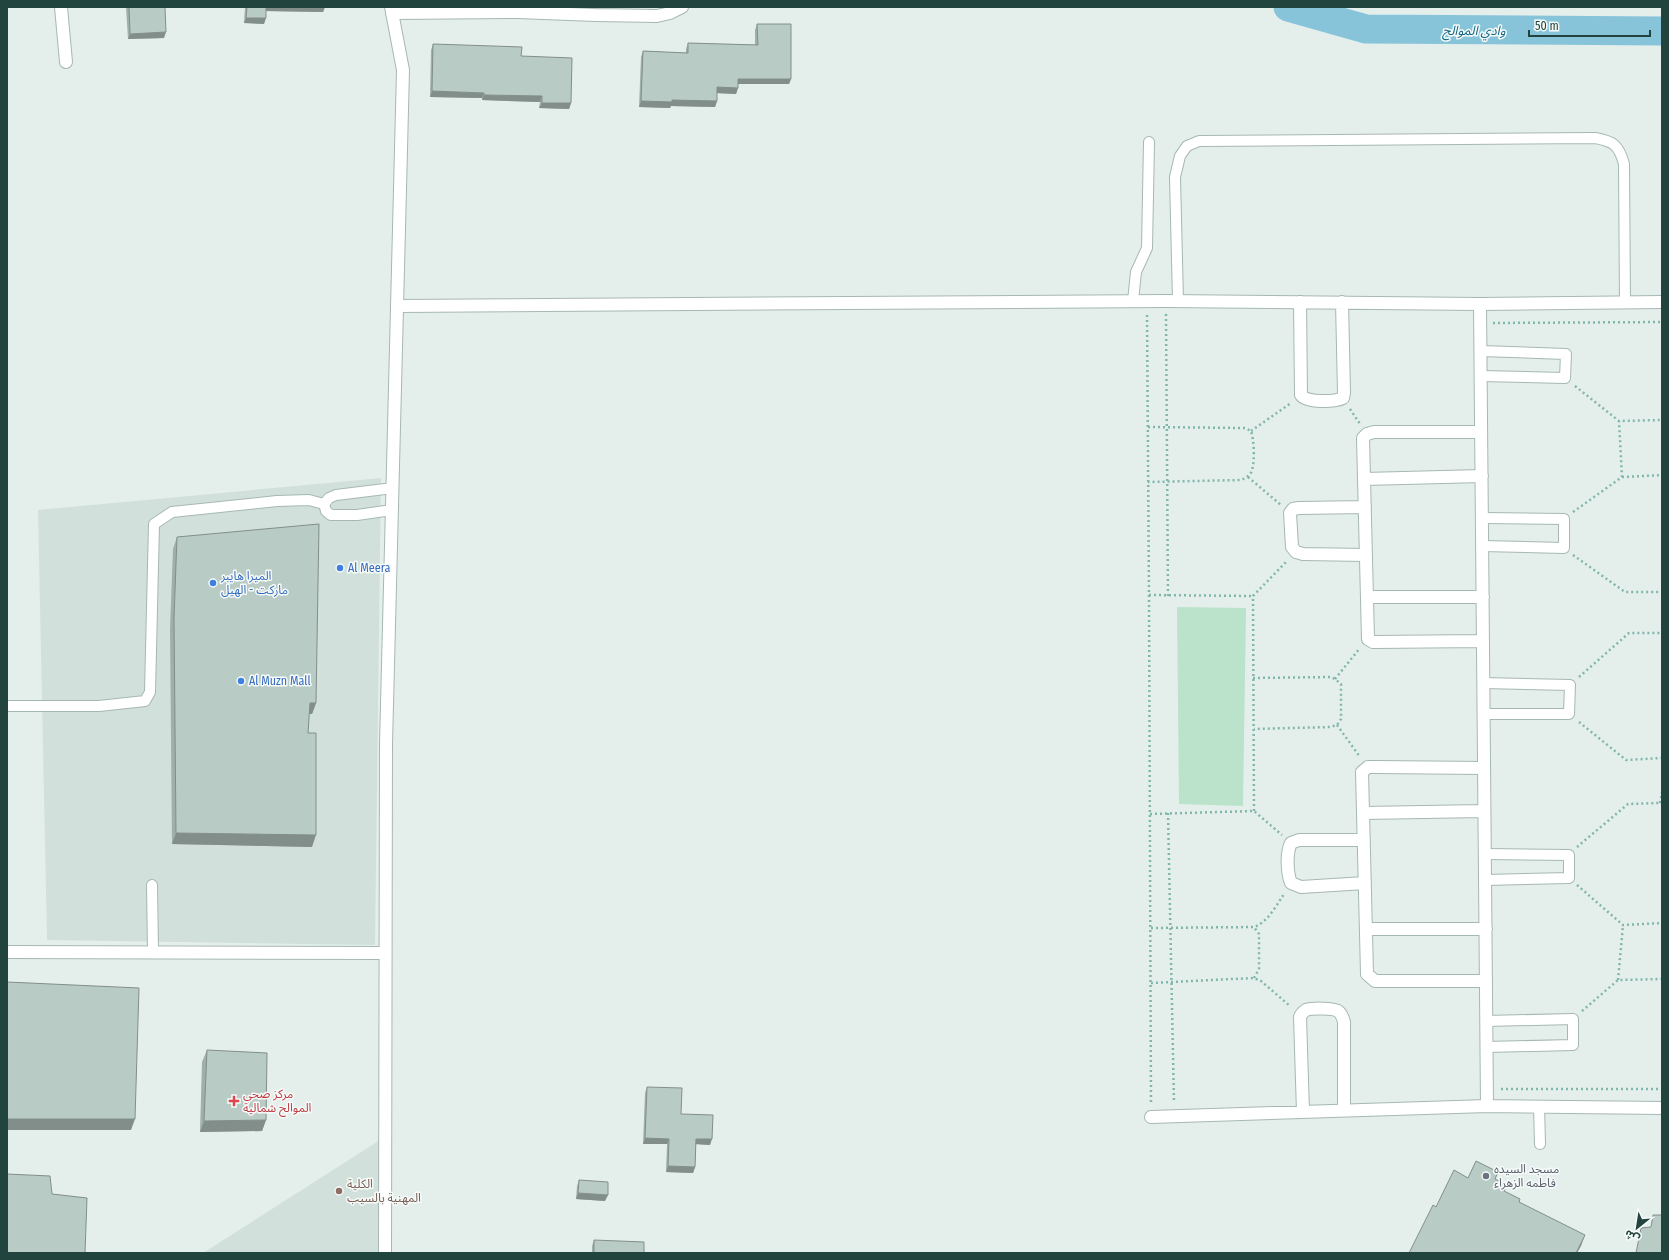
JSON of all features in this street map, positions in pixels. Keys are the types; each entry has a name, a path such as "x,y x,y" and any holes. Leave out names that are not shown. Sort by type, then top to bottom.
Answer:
{"street":[{"path":"61,7 66,62"},
{"path":"385,1253 384,953 386,744 403,70 392,10 657,16 670,13 682,7"},
{"path":"397,306 1133,301 1480,304 1662,302"},
{"path":"1300,302 1301,395 1309,400 1338,400 1343,398 1342,302"},
{"path":"1480,304 1487,1106"},
{"path":"1481,432 1374,432 1367,434 1363,438 1368,639 1373,642 1483,641"},
{"path":"1364,479 1482,476"},
{"path":"1365,506 1299,508 1293,509 1290,513 1292,547 1296,552 1303,554 1366,554"},
{"path":"1367,597 1483,597"},
{"path":"1484,768 1365,770 1363,813 1367,974 1375,981 1486,981"},
{"path":"1363,813 1484,811"},
{"path":"1364,840 1299,840 1291,843 1288,849 1289,878 1291,883 1301,888 1364,883"},
{"path":"1366,929 1486,928"},
{"path":"7,952 384,953"},
{"path":"1303,1112 1300,1017 1301,1014 1308,1010 1333,1009 1342,1016 1344,1022 1344,1110"},
{"path":"1151,1117 1487,1106 1662,1108"}],"lane":[{"path":"1172,301 1175,177 1180,156 1187,146 1200,141 1595,138 1610,141 1621,152 1624,164 1625,303"},
{"path":"1133,301 1136,272 1147,248 1149,142"},
{"path":"1481,351 1566,354 1565,378 1481,376"},
{"path":"324,504 336,495 392,488"},
{"path":"7,706 99,706 145,701 150,692 154,524 172,512 277,501 309,500 324,504"},
{"path":"324,504 326,511 331,515 357,515 392,510"},
{"path":"1482,518 1564,519 1564,548 1482,546"},
{"path":"1483,683 1570,685 1569,714 1484,714"},
{"path":"1485,854 1569,855 1569,878 1485,880"},
{"path":"152,885 153,952"},
{"path":"1486,1021 1573,1018 1573,1044 1486,1047"},
{"path":"1539,1106 1540,1144"}],"path":[{"path":"1146,301 1150,596 1151,1117"},
{"path":"1168,596 1167,428 1172,301"},
{"path":"1480,323 1662,322"},
{"path":"1565,378 1618,421 1662,420"},
{"path":"1251,431 1301,395"},
{"path":"1343,398 1367,434"},
{"path":"1618,421 1622,476"},
{"path":"1148,427 1245,428 1251,431 1253,437 1252,470 1248,477 1241,480 1148,482"},
{"path":"1564,519 1622,476 1662,475"},
{"path":"1248,477 1290,513"},
{"path":"1564,548 1625,592 1662,592"},
{"path":"1254,811 1253,596 1296,552"},
{"path":"1150,596 1253,596"},
{"path":"1570,685 1629,633 1662,633"},
{"path":"1335,678 1368,639"},
{"path":"1253,678 1335,678 1341,684 1341,719 1337,725 1330,727 1254,729"},
{"path":"1569,714 1626,760 1662,758"},
{"path":"1337,725 1365,770"},
{"path":"1569,855 1628,804 1661,804 1662,792"},
{"path":"1150,814 1254,811 1291,843"},
{"path":"1168,813 1174,1116"},
{"path":"1569,878 1623,925 1662,923"},
{"path":"1151,928 1254,927 1261,925 1291,883"},
{"path":"1618,980 1623,925"},
{"path":"1254,927 1259,934 1259,970 1254,978"},
{"path":"1151,983 1254,978 1261,981 1301,1014"},
{"path":"1573,1018 1618,980 1662,979"},
{"path":"1486,1088 1662,1089"}],"shaded area":[{"path":"381,478 375,945 47,940 38,510"},
{"name":"الكلية المهنية بالسيب","path":"380,1140 378,1253 203,1253 286,1200"}],"green space":[{"path":"1177,607 1246,608 1243,806 1179,804"}],"building":[{"path":"129,7 165,7 166,32 130,34"},
{"path":"247,7 266,7 266,18 246,18"},
{"path":"757,24 791,24 791,79 738,79 738,88 717,87 717,101 641,101 643,51 688,53 688,43 758,45"},
{"path":"433,44 522,47 521,56 572,58 571,103 542,103 542,96 484,95 484,93 432,91"},
{"name":"Al Muzn Mall","path":"319,524 316,703 310,703 308,733 316,733 316,835 176,833 174,618 177,537"},
{"path":"7,982 139,988 135,1119 7,1119"},
{"path":"207,1050 267,1053 266,1120 204,1121"},
{"path":"647,1087 682,1088 681,1114 713,1115 712,1139 696,1139 695,1167 668,1166 669,1139 645,1138"},
{"path":"1476,1161 1498,1172 1495,1179 1507,1185 1504,1191 1520,1199 1519,1202 1585,1235 1576,1253 1409,1253 1433,1205 1436,1207 1454,1170 1468,1178"},
{"path":"7,1174 50,1176 52,1194 87,1198 85,1253 7,1253"},
{"path":"579,1180 608,1182 608,1195 578,1193"},
{"path":"1653,1215 1662,1215 1662,1253 1636,1253 1641,1228 1651,1227"},
{"path":"594,1240 644,1242 644,1253 594,1253"}],"waterway":[{"name":"وادي الموالح","path":"1288,7 1366,29 1662,31"}],"place":[{"name":"Al Meera","path":"340,568"},
{"name":"الميرا هايبر ماركت - الهيل","path":"213,583"},
{"name":"Al Muzn Mall","path":"241,681"},
{"name":"مركز صحي الموالح شمالية","path":"234,1101"},
{"name":"مسجد السيده فاطمه الزهراء","path":"1486,1176"},
{"name":"الكلية المهنية بالسيب","path":"339,1191"}]}
